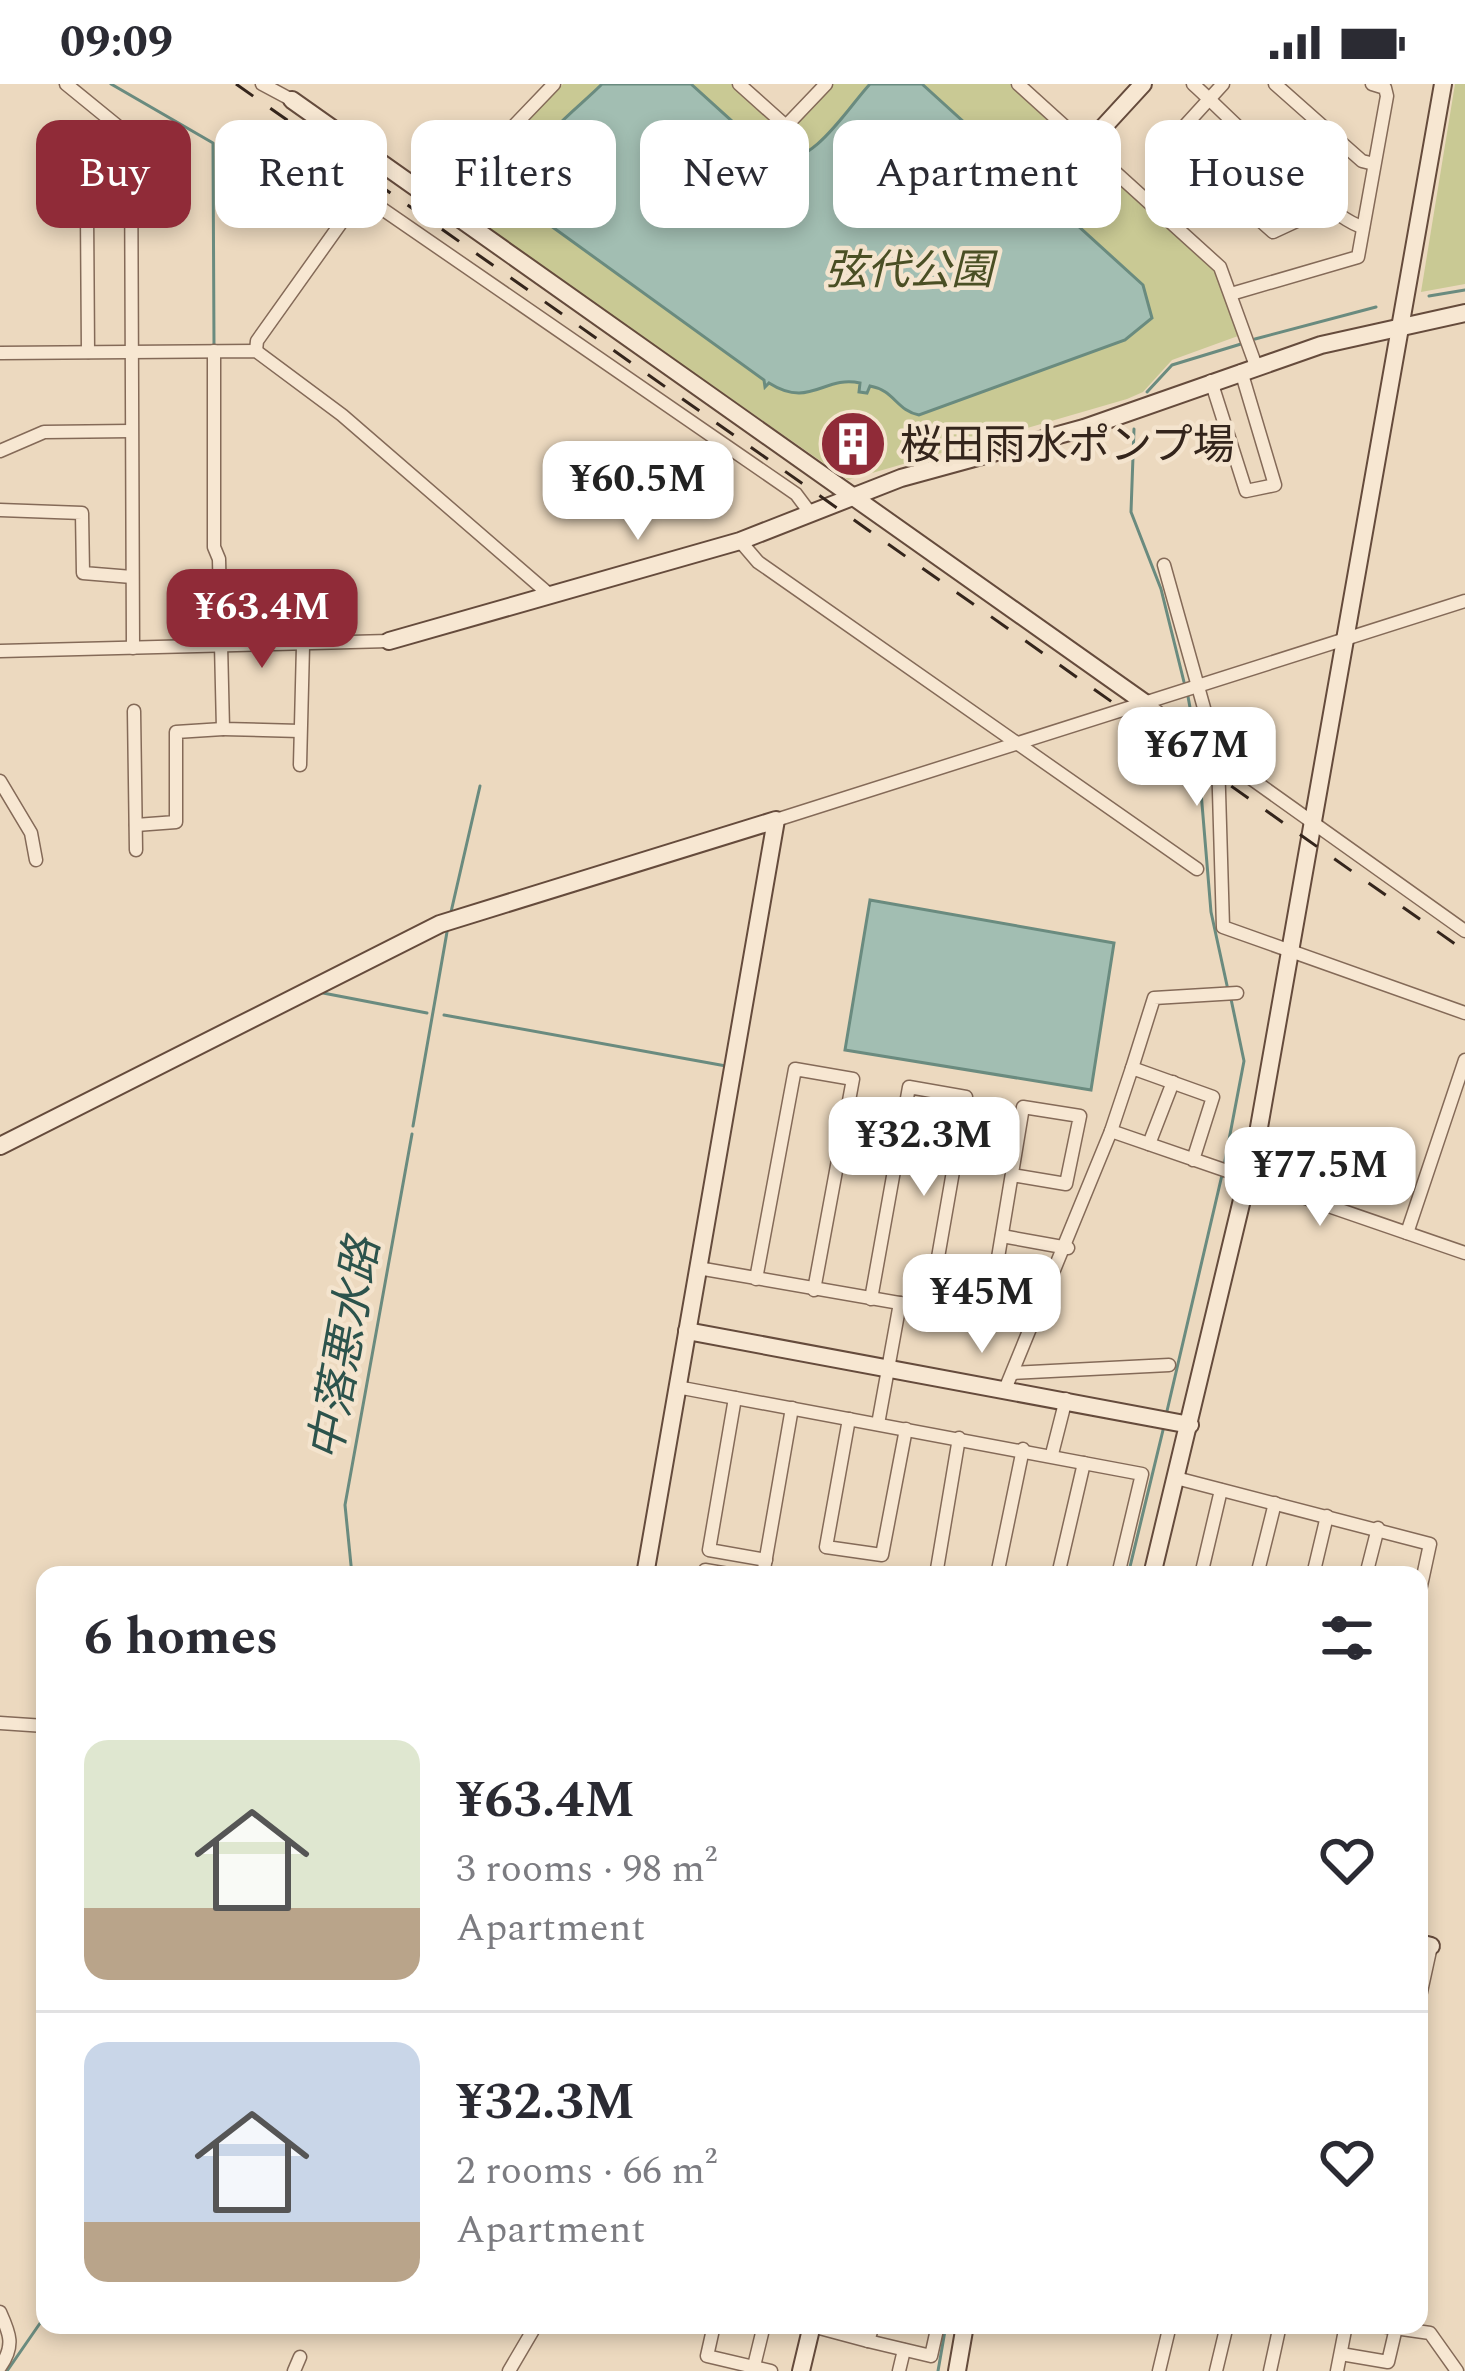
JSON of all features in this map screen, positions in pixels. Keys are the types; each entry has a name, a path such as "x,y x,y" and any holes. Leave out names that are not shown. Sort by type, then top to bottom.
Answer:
{"street":[{"path":"66,84 114,120"},
{"path":"262,84 320,120"},
{"path":"520,120 554,84"},
{"path":"739,84 786,126 826,84"},
{"path":"1018,84 1057,120"},
{"path":"1110,120 1143,84"},
{"path":"1193,84 1233,120"},
{"path":"1190,120 1223,84"},
{"path":"1276,84 1362,161 1374,164"},
{"path":"1231,294 1355,260 1387,92 1372,84"},
{"path":"1154,1566 1176,1478 1174,1422 1243,1177 1289,953 1443,84"},
{"path":"1121,178 1220,267 1231,294 1275,485 1246,491 1210,381"},
{"path":"387,212 796,494 811,514"},
{"path":"1348,222 1363,227"},
{"path":"87,228 88,352"},
{"path":"128,228 134,648"},
{"path":"256,351 257,341 338,228"},
{"path":"473,228 856,495 1465,931"},
{"path":"0,651 389,641 740,542 856,495 1084,428 1248,368 1400,325 1465,313"},
{"path":"214,351 214,547 219,559 224,729"},
{"path":"0,353 256,351 342,415 550,595"},
{"path":"0,451 44,432 131,431"},
{"path":"0,509 82,513 83,573 132,577"},
{"path":"740,542 758,562 1012,745 1197,869"},
{"path":"1164,566 1190,689 1215,755 1223,927 1465,1013"},
{"path":"0,1146 440,924 1465,601"},
{"path":"300,765 303,646"},
{"path":"134,711 136,850"},
{"path":"136,825 176,822 176,732 299,731"},
{"path":"0,782 31,833 36,860"},
{"path":"647,1566 776,820"},
{"path":"1010,1380 1068,1248 1154,998 1230,994"},
{"path":"1407,1233 1465,1060"},
{"path":"1132,1068 1213,1097 1193,1160"},
{"path":"756,1280 796,1069 853,1079 814,1290"},
{"path":"1148,1144 1173,1082"},
{"path":"872,1299 908,1087 928,1090 966,1097 929,1309"},
{"path":"988,1318 1023,1107 1080,1116 1066,1184 1012,1175"},
{"path":"1111,1131 1465,1252"},
{"path":"1002,1236 1068,1248"},
{"path":"698,1268 1032,1326"},
{"path":"878,1424 900,1303"},
{"path":"687,1331 1010,1380 1066,1399 1174,1422"},
{"path":"1010,1380 1168,1365"},
{"path":"677,1387 1142,1474 1120,1566"},
{"path":"735,1397 710,1550 766,1560"},
{"path":"1052,1454 1066,1399"},
{"path":"765,1566 792,1408"},
{"path":"849,1419 826,1547 882,1555 906,1429"},
{"path":"938,1566 959,1438"},
{"path":"999,1566 1023,1449"},
{"path":"1060,1566 1084,1462"},
{"path":"1176,1478 1430,1544 1425,1566"},
{"path":"1204,1566 1221,1490"},
{"path":"1259,1566 1275,1503"},
{"path":"1315,1566 1327,1516"},
{"path":"1368,1566 1378,1528"},
{"path":"0,1723 36,1725"},
{"path":"0,2312 11,2336 10,2353 0,2367"},
{"path":"1428,2332 1457,2371"},
{"path":"509,2371 531,2334"},
{"path":"712,2334 707,2356 771,2371"},
{"path":"754,2366 762,2334"},
{"path":"801,2371 810,2334"},
{"path":"840,2334 931,2356 936,2334"},
{"path":"868,2342 870,2334"},
{"path":"957,2371 963,2334"},
{"path":"1159,2371 1168,2334"},
{"path":"1216,2371 1225,2334"},
{"path":"1270,2371 1278,2334"},
{"path":"1337,2371 1344,2334"},
{"path":"1341,2354 1388,2362 1395,2334"},
{"path":"899,2371 904,2350"}],"green space":[{"name":"弦代公園","path":"563,84 733,84 774,120 640,120 640,228 809,228 809,120 798,120 830,84 1011,84 1051,120 833,120 833,228 1121,228 1121,183 1145,205 1145,228 1171,228 1216,269 1238,336 1172,360 1143,392 1127,399 848,480 486,228 616,228 616,120 528,120"},
{"path":"1455,84 1465,84 1465,284 1421,292"}],"shaded area":[{"path":"602,84 691,84 731,120 640,120 640,228 809,228 809,151 833,128 833,228 1080,228 1143,285 1152,318 1125,340 919,415 878,388 870,386 867,393 859,392 860,383 836,383 795,393 769,383 765,387 764,380 554,228 616,228 616,120 563,120"},
{"path":"870,84 922,84 962,120 841,120"},
{"path":"870,900 1114,943 1091,1090 845,1050"}],"waterway":[{"path":"111,84 213,143 214,345"},
{"path":"1429,296 1465,290"},
{"path":"1255,339 1376,307"},
{"path":"1147,392 1172,365 1241,344"},
{"path":"1134,429 1131,512 1161,589 1184,682"},
{"path":"1187,691 1195,735"},
{"path":"1197,744 1211,912 1228,990"},
{"name":"中落悪水路","path":"451,912 480,786"},
{"name":"中落悪水路","path":"413,1126 447,932"},
{"path":"323,993 427,1013"},
{"path":"1224,1166 1244,1061 1231,999"},
{"path":"444,1015 726,1066"},
{"name":"中落悪水路","path":"351,1566 345,1505 412,1134"},
{"path":"1167,1411 1222,1175"},
{"path":"1130,1566 1164,1426"},
{"name":"中落悪水路","path":"7,2371 36,2329"},
{"path":"938,2371 944,2334"}],"railway":[{"path":"236,84 1465,951"}],"place":[{"name":"桜田雨水ポンプ場","path":"853,444"}]}
